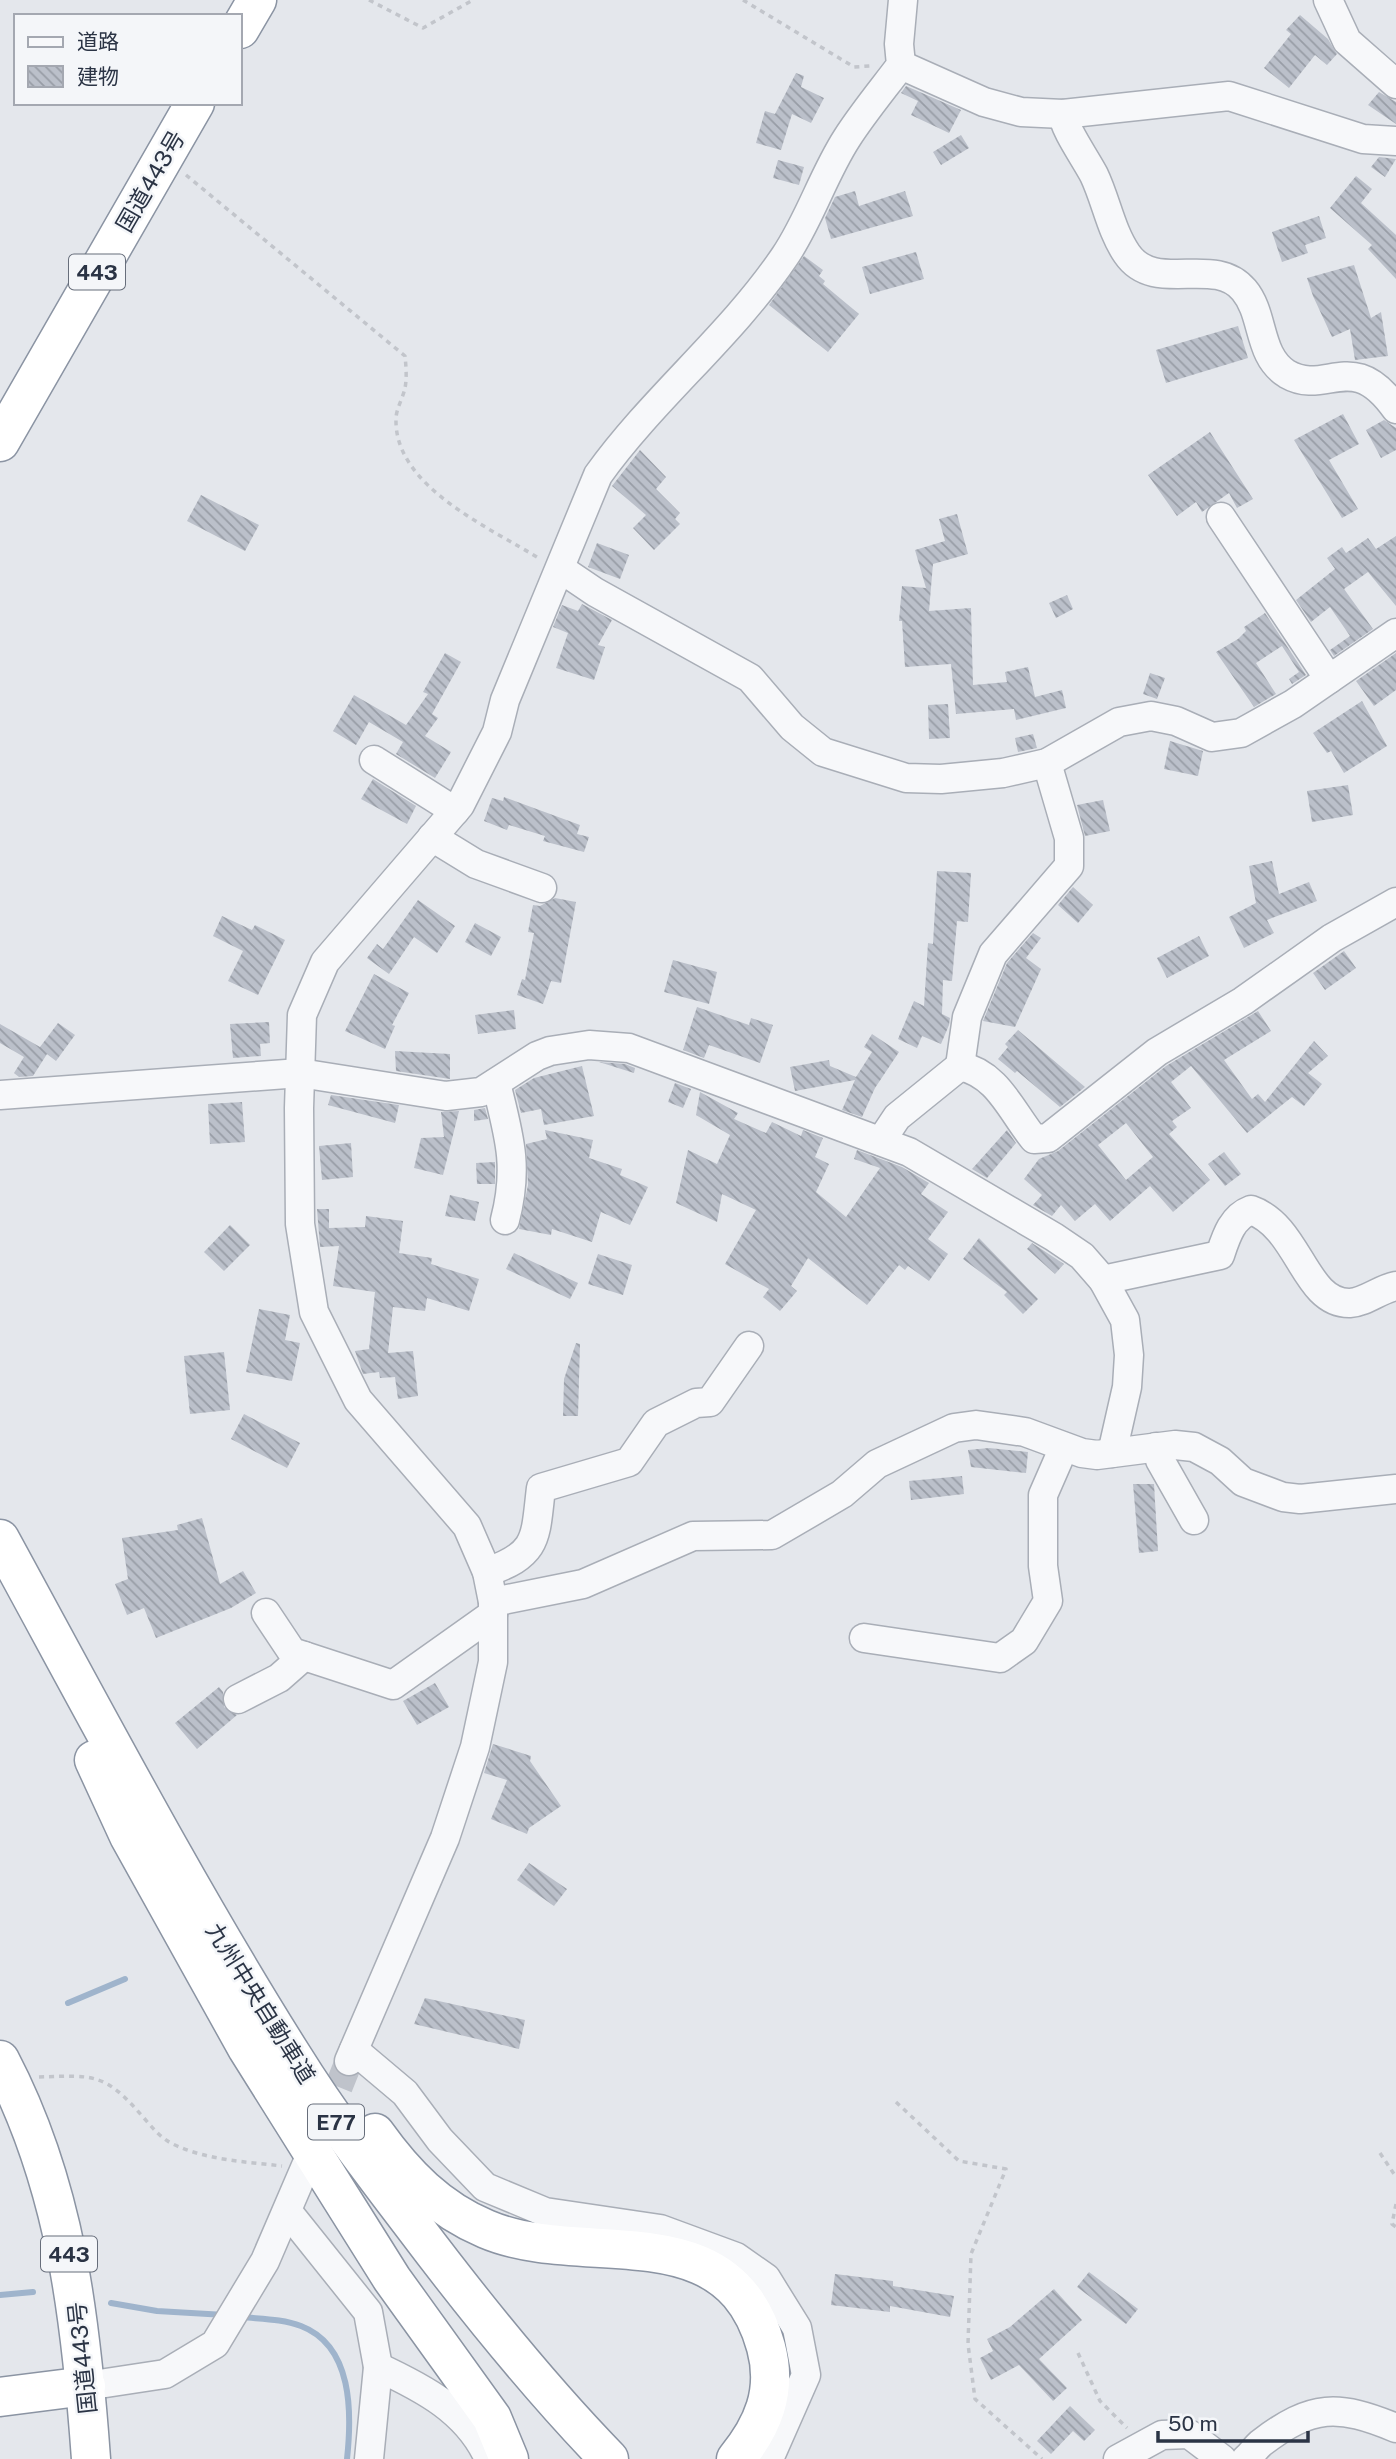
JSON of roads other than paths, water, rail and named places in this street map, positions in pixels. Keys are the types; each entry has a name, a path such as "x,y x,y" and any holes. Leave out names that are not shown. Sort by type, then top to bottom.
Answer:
{"highway":[{"path":"242,26 257,0"},
{"name":"国道443号","path":"0,442 194,105"},
{"name":"九州中央自動車道","path":"0,1539 104,1755 284,2082 401,2242 479,2340 585,2459"},
{"name":"九州中央自動車道","path":"0,1582 104,1755 194,1895 294,2059 352,2146 467,2296 559,2407 609,2459"},
{"path":"104,1755 129,1836 247,2048 378,2257 492,2418 509,2459"},
{"path":"104,1755 396,2161 438,2204 486,2230 529,2242 668,2253 706,2267 735,2287 759,2320 769,2371 769,2395 757,2433 736,2459"},
{"name":"国道443号","path":"5,2069 44,2162 70,2257 86,2386 91,2459"},
{"path":"0,2397 86,2386"}],"street":[{"path":"769,2459 806,2375 797,2328 766,2278 736,2257 660,2229 545,2212 485,2187 440,2140 405,2093 351,2056 445,1838 475,1747 493,1662 493,1608 487,1572 467,1526 358,1400 314,1312 300,1224 302,1015 325,962 366,911 455,811 496,733 505,700 561,569 597,475 617,448 743,311 785,256 818,199 846,139 901,65 899,44 903,0"},
{"path":"1328,0 1347,41 1396,84"},
{"path":"901,65 984,102 1021,112 1063,114 1229,96 1363,139 1396,141"},
{"path":"1063,114 1099,186 1116,234 1127,255 1136,263 1160,274 1217,274 1233,282 1244,290 1265,347 1275,363 1287,373 1298,379 1348,376 1363,379 1384,391 1396,409"},
{"path":"1221,517 1329,679"},
{"path":"561,569 594,592 750,678 792,727 823,752 906,778 941,779 991,774 1046,763 1119,722 1151,716 1176,721 1212,737 1241,733 1329,679 1396,633"},
{"path":"374,760 455,811"},
{"path":"881,1141 897,1117 960,1066 967,1017 993,954 1069,866 1069,838 1046,763"},
{"path":"432,837 476,864 542,888"},
{"path":"960,1066 981,1072 992,1080 1034,1139 1048,1138 1157,1052 1243,1002 1332,938 1396,902"},
{"path":"0,1095 300,1073 446,1096 481,1092 537,1056 550,1052 589,1045 629,1048 881,1141 946,1171 1000,1208 1054,1237 1082,1256 1103,1280 1125,1320 1129,1355 1127,1387 1112,1453"},
{"path":"496,1083 512,1149 513,1188 505,1220"},
{"path":"1103,1280 1220,1255 1227,1234 1241,1213 1251,1210 1259,1213 1291,1241 1321,1293 1337,1302 1353,1303 1396,1286"},
{"path":"487,1572 517,1562 536,1537 541,1488 629,1462 656,1423 696,1403 710,1402 749,1346"},
{"path":"266,1613 292,1652 393,1685 493,1608 583,1584 693,1536 772,1535 842,1494 877,1464 954,1428 996,1426 1025,1432 1082,1453 1112,1453 1186,1445 1205,1451 1243,1482 1283,1497 1300,1499 1396,1489"},
{"path":"864,1638 1000,1658 1024,1641 1048,1601 1043,1566 1043,1495 1064,1447"},
{"path":"1156,1447 1160,1460 1194,1520"},
{"path":"238,1699 279,1678 304,1656"},
{"path":"86,2386 165,2374 215,2344 265,2261 306,2165"},
{"path":"288,2212 368,2312 378,2367 369,2459"},
{"path":"378,2367 453,2409 481,2441 489,2459"},
{"path":"1246,2459 1257,2446 1292,2421 1324,2410 1367,2416 1396,2428"},
{"path":"1118,2459 1162,2435 1189,2434 1222,2459"}],"waterway":[{"path":"68,2003 125,1979"},
{"path":"0,2295 33,2292"},
{"path":"111,2303 157,2311 225,2315"},
{"path":"242,2317 301,2326 318,2336 331,2349 340,2365 348,2402 347,2459"}],"tunnel":[{"path":"323,2126 349,2061"}]}
